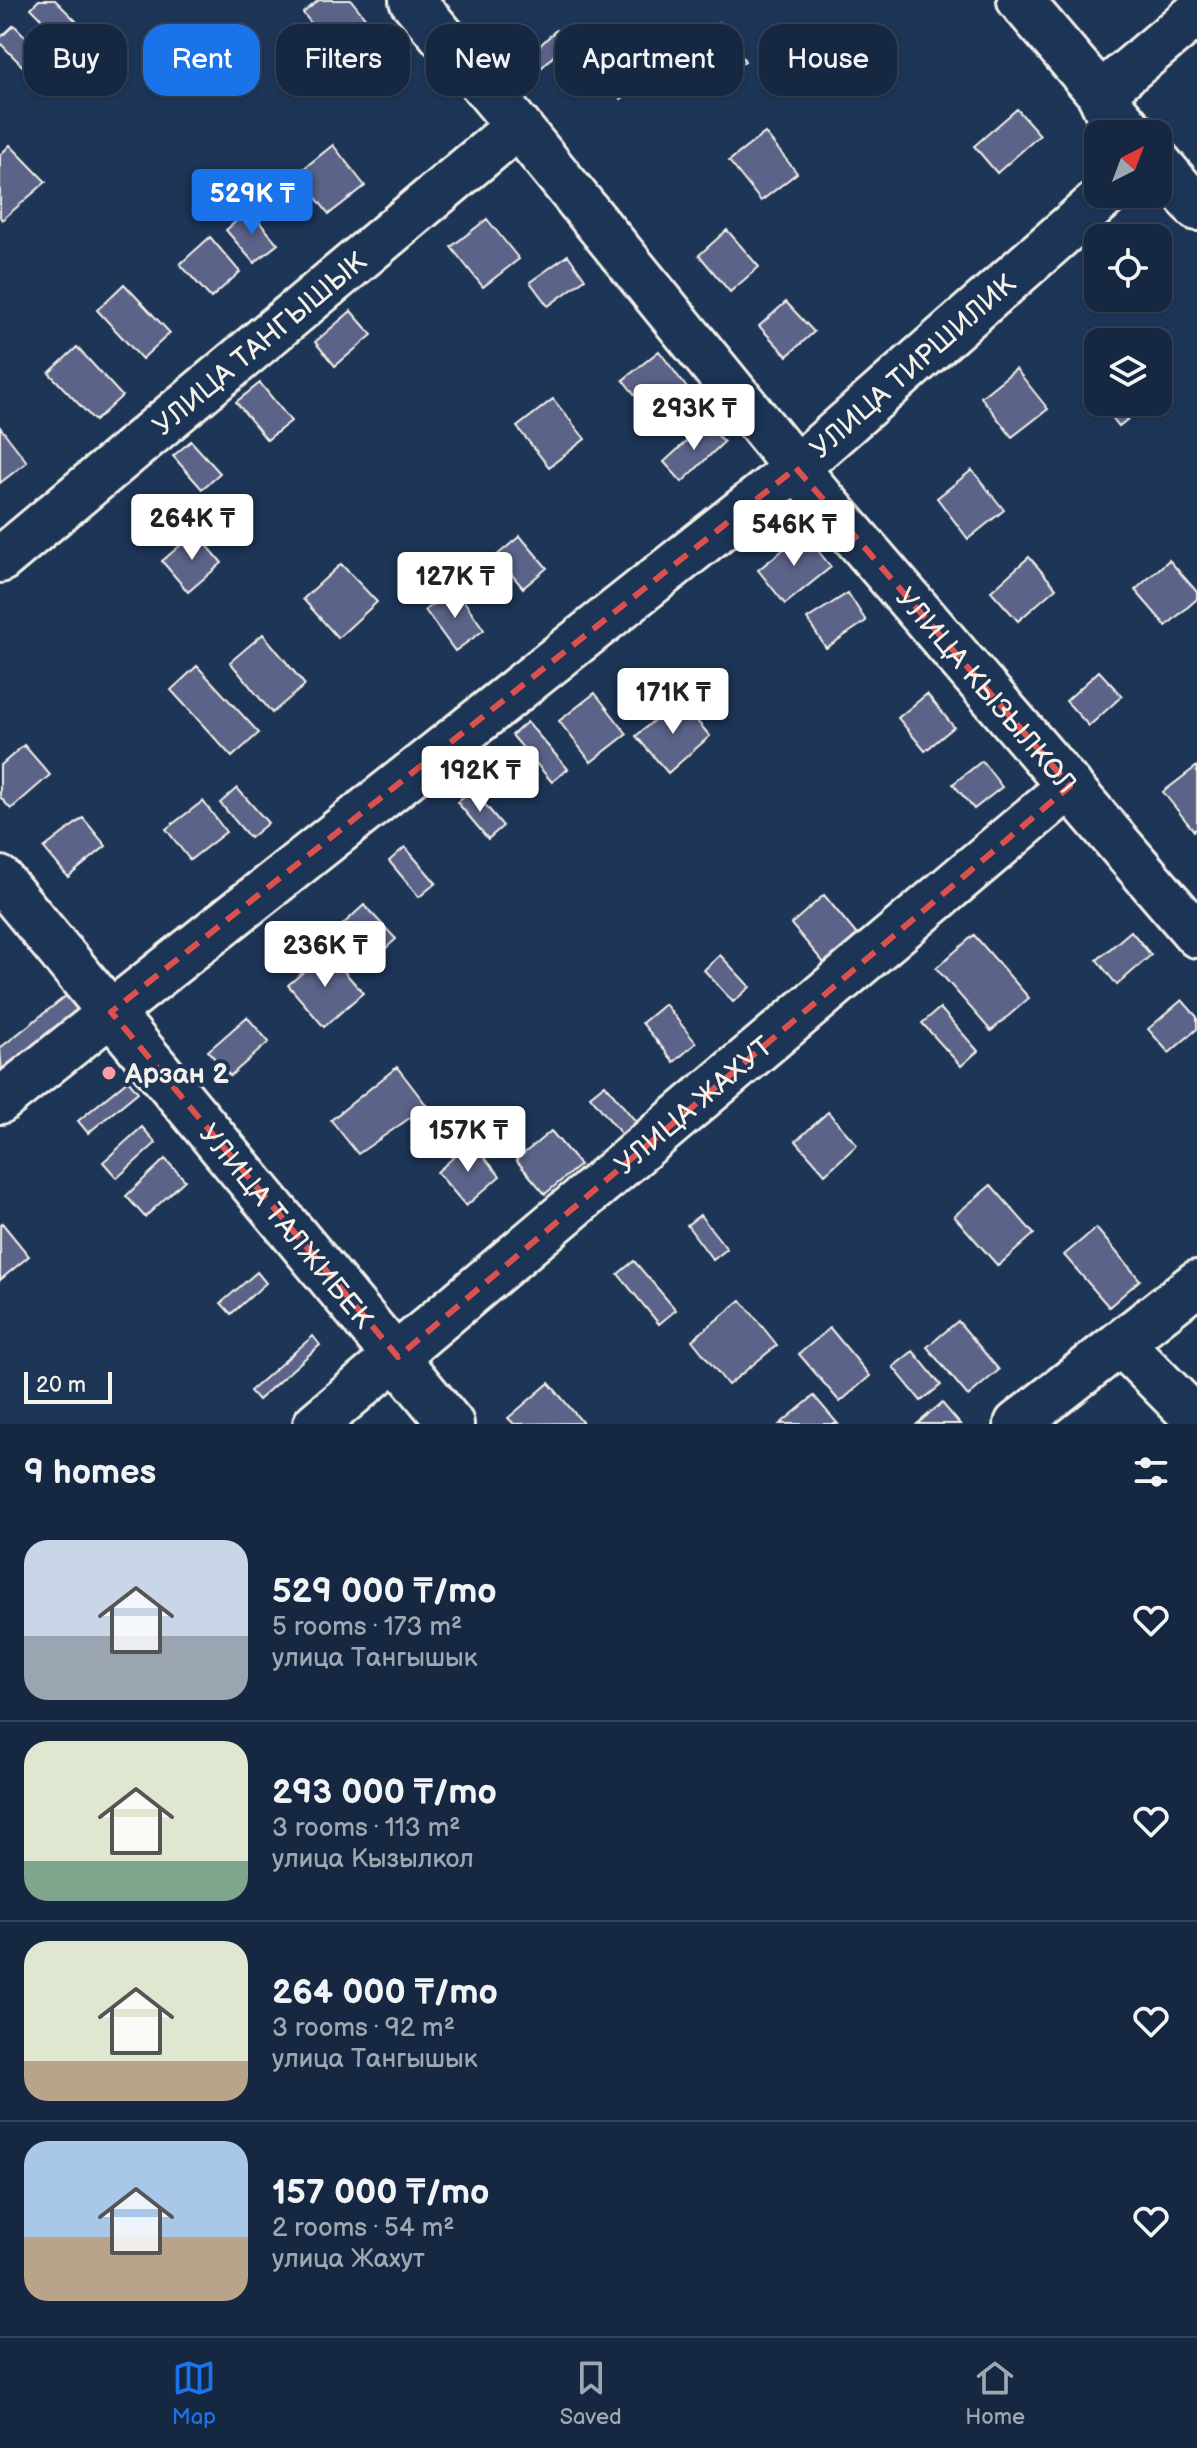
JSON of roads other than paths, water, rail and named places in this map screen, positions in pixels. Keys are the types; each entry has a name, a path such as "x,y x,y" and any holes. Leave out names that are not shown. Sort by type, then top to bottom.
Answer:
{"street":[{"name":"УЛИЦА КЫЗЫЛКОЛ","path":"412,0 796,468 1197,935"},
{"path":"1020,0 1109,114 1197,13"},
{"name":"УЛИЦА ТАНГЫШЫК","path":"0,560 518,126"},
{"path":"1172,179 1197,208"},
{"name":"УЛИЦА ТИРШИЛИК","path":"0,1101 796,468 1091,208"},
{"name":"УЛИЦА ЖАХУТ","path":"316,1424 1070,786"},
{"name":"УЛИЦА ТАЛЖИБЕК","path":"0,879 451,1424"},
{"path":"1030,1420 1197,1283"},
{"path":"1121,1343 1197,1420"}],"place":[{"name":"Арзан 2","path":"109,1073"}]}
